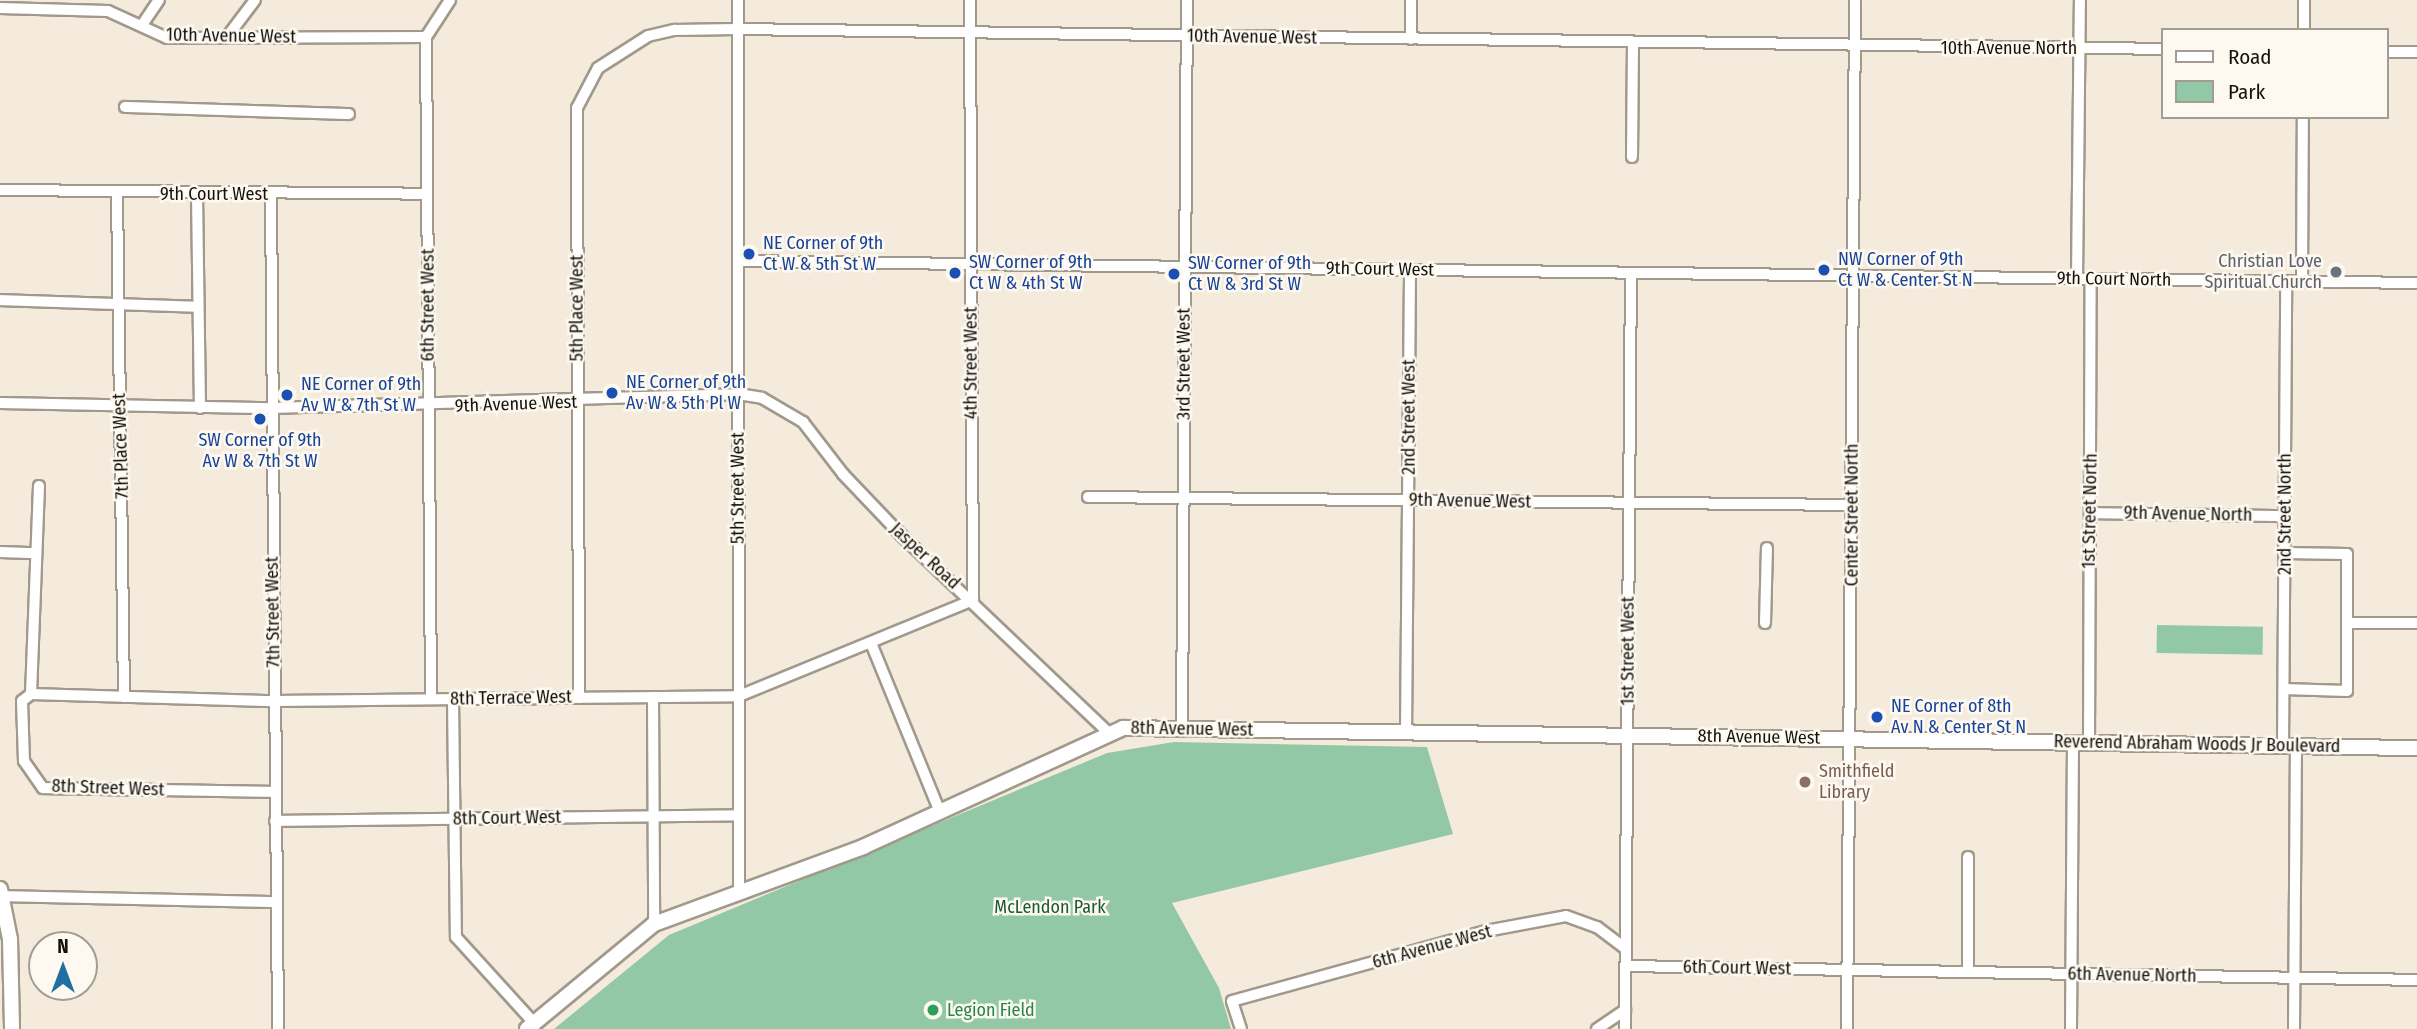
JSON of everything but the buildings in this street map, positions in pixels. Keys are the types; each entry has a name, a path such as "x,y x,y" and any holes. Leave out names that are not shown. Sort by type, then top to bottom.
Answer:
{"main road":[{"name":"8th Avenue West","path":"531,1026 654,924 863,847 1108,732 1182,729 1850,739"},
{"name":"Reverend Abraham Woods Jr Boulevard","path":"1850,739 2417,748"},
{"path":"1,893 10,939 12,1029"}],"street":[{"path":"142,24 159,0"},
{"path":"227,37 256,0"},
{"path":"426,37 450,0"},
{"name":"5th Street West","path":"738,0 739,892"},
{"name":"4th Street West","path":"970,0 973,600"},
{"name":"3rd Street West","path":"1182,729 1187,0"},
{"path":"1411,0 1411,39"},
{"name":"Center Street North","path":"1847,1029 1856,0"},
{"path":"2077,279 2080,0"},
{"path":"2304,0 2304,28"},
{"name":"10th Avenue West","path":"0,8 38,4 108,11 142,24 167,38 426,37"},
{"name":"10th Avenue West","path":"648,36 675,30 737,29 1855,47"},
{"name":"5th Place West","path":"579,698 577,108 598,68 648,36"},
{"name":"6th Street West","path":"426,37 431,699"},
{"path":"1632,157 1633,43"},
{"name":"10th Avenue North","path":"1855,47 2162,50"},
{"path":"2389,52 2417,52"},
{"path":"125,107 349,114"},
{"path":"2302,282 2303,119"},
{"name":"9th Court West","path":"0,190 117,194 427,194"},
{"name":"7th Place West","path":"117,194 124,697"},
{"path":"197,194 200,408"},
{"name":"7th Street West","path":"271,194 278,1029"},
{"name":"9th Court West","path":"738,261 1853,276"},
{"name":"2nd Street West","path":"1406,732 1410,270"},
{"name":"1st Street West","path":"1625,1029 1631,273"},
{"name":"9th Court North","path":"1853,276 2417,283"},
{"name":"1st Street North","path":"2089,743 2091,279"},
{"name":"2nd Street North","path":"2286,282 2284,690 2290,746 2294,1029"},
{"path":"0,300 198,307"},
{"name":"9th Avenue West","path":"0,403 120,408 428,407 738,394"},
{"name":"Jasper Road","path":"738,394 762,398 803,422 843,474 902,536 973,600 1108,732"},
{"name":"8th Street West","path":"39,485 31,694 22,701 24,761 43,788 274,792"},
{"name":"9th Avenue West","path":"1088,497 1852,505"},
{"name":"9th Avenue North","path":"2090,513 2285,516"},
{"path":"1765,623 1767,548"},
{"path":"0,552 36,553"},
{"path":"2284,690 2347,691 2347,554 2285,553"},
{"name":"8th Terrace West","path":"31,694 274,701 739,695 973,600"},
{"path":"2347,623 2417,623"},
{"path":"871,643 940,812"},
{"path":"653,696 654,924"},
{"path":"453,699 456,937 531,1026"},
{"path":"2071,1029 2073,742"},
{"name":"8th Court West","path":"275,821 739,815"},
{"path":"1968,857 1968,972"},
{"path":"1,893 276,902"},
{"name":"6th Avenue West","path":"1241,1029 1232,1001 1486,931 1566,916 1597,927 1626,950"},
{"name":"6th Court West","path":"1626,966 1847,970"},
{"name":"6th Avenue North","path":"1847,970 2417,980"},
{"path":"1597,1029 1625,1010"}],"green space":[{"path":"2157,625 2263,627 2262,655 2157,653"},
{"name":"McLendon Park","path":"1174,742 1427,747 1453,834 1172,903 1219,988 1231,1029 554,1029 669,935 1107,753"}],"place":[{"name":"NE Corner of 9th Ct W & 5th St W","path":"749,254"},
{"name":"NW Corner of 9th Ct W & Center St N","path":"1824,270"},
{"name":"Christian Love Spiritual Church","path":"2336,272"},
{"name":"SW Corner of 9th Ct W & 4th St W","path":"955,273"},
{"name":"SW Corner of 9th Ct W & 3rd St W","path":"1174,274"},
{"name":"NE Corner of 9th Av W & 5th Pl W","path":"612,393"},
{"name":"NE Corner of 9th Av W & 7th St W","path":"287,395"},
{"name":"SW Corner of 9th Av W & 7th St W","path":"260,419"},
{"name":"NE Corner of 8th Av N & Center St N","path":"1877,717"},
{"name":"Smithfield Library","path":"1805,782"},
{"name":"Legion Field","path":"933,1010"}]}
